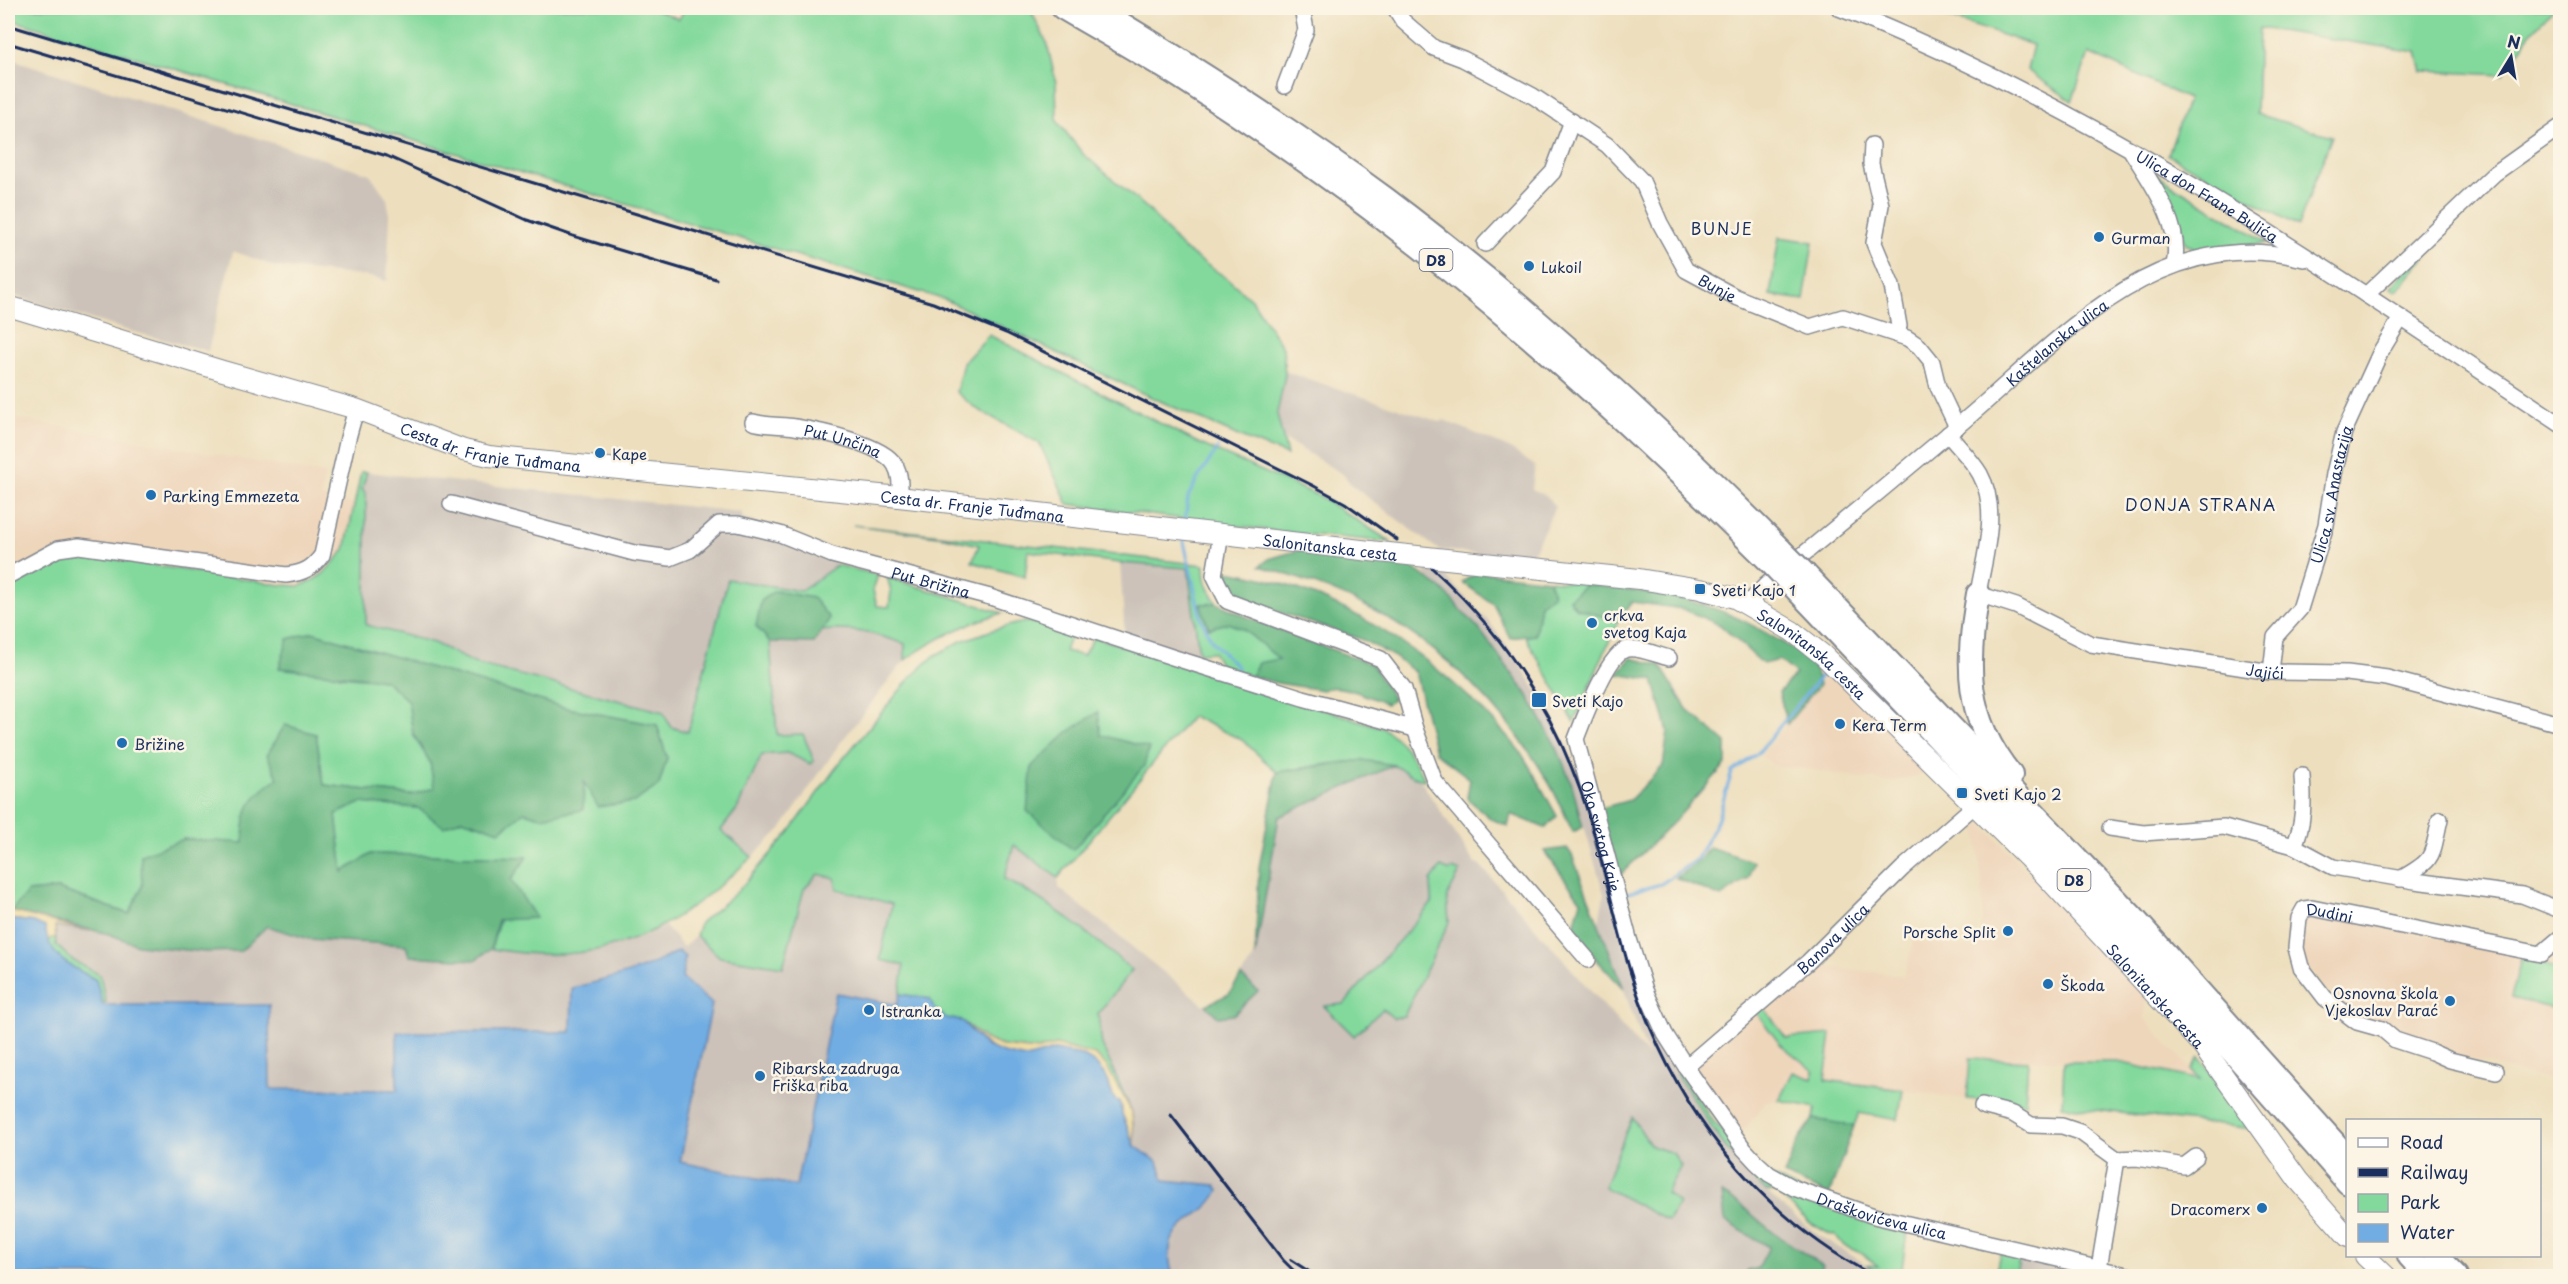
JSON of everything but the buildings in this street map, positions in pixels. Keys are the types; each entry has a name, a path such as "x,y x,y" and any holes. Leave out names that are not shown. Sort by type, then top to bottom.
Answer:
{"highway":[{"name":"D8","path":"1063,8 1209,97 1375,213 1455,275 1613,410 1776,556"},
{"name":"D8","path":"1095,8 1189,64 1296,135 1386,200 1462,259 1624,398 1799,580 2186,999 2346,1182"},
{"name":"D8","path":"1799,580 2044,825 2199,989 2346,1156"},
{"path":"1978,594 1970,658 1970,679 1979,717 2009,772 2042,810 2044,825"},
{"path":"2410,1257 2427,1276"},
{"path":"2437,1257 2456,1276"}],"main road":[{"name":"Cesta dr. Franje Tuđmana","path":"8,306 356,409 464,450 489,456 900,497 1199,531"},
{"name":"Salonitanska cesta","path":"1199,531 1639,579 1722,594 1748,604 1792,631 1823,655 2042,872 2201,1044 2298,1180 2346,1235"},
{"path":"2367,1257 2386,1276"}],"street":[{"path":"1285,86 1306,30 1302,8"},
{"name":"Bunje","path":"1395,8 1403,21 1434,48 1473,64 1533,96 1607,145 1642,181 1660,223 1686,270 1736,297 1810,327 1843,317 1897,334 1919,346 1932,362 1952,430"},
{"name":"Ulica don Frane Bulića","path":"1839,8 1976,67 2130,150 2319,264 2559,418"},
{"path":"1485,244 1553,172 1572,121"},
{"path":"2366,295 2494,174 2560,127"},
{"path":"1872,145 1871,165 1881,205 1874,243 1892,286 1898,318 1897,334"},
{"path":"2130,150 2150,180 2169,222 2176,246 2174,265"},
{"name":"Kaštelanska ulica","path":"1748,604 1766,585 2089,313 2125,288 2174,265 2204,257 2247,252 2283,255 2319,264"},
{"name":"Ulica sv. Anastazija","path":"2271,672 2275,637 2300,609 2326,525 2334,474 2344,432 2381,351 2401,318"},
{"path":"8,576 58,549 80,546 286,575 303,573 315,566 322,555 356,409"},
{"name":"Put Unčina","path":"753,422 835,435 872,447 894,462 900,477 900,497"},
{"path":"1952,430 1981,476 1988,497 1989,530 1978,594"},
{"name":"Put Brižina","path":"451,504 634,553 670,558 690,549 719,524 738,524 769,531 832,555 990,597 1226,674 1415,729"},
{"path":"1221,534 1214,574 1227,601 1381,659 1404,689 1415,729 1435,782 1588,960"},
{"name":"Jajići","path":"1978,594 2016,606 2091,644 2271,672 2347,673 2387,678 2560,724"},
{"name":"Oko svetog Kaje","path":"1669,658 1641,650 1626,649 1614,657 1584,717 1576,739 1636,965 1665,1034 1686,1067"},
{"path":"2294,846 2300,832 2304,797 2302,776"},
{"name":"Banova ulica","path":"1686,1067 1808,962 1903,868 1974,806"},
{"path":"2400,879 2423,866 2431,857 2440,819"},
{"path":"2110,828 2143,833 2224,827 2294,846 2333,867 2400,879 2522,895 2560,910"},
{"name":"Dudini","path":"2496,1071 2450,1060 2395,1040 2382,1029 2356,1022 2325,998 2301,967 2296,948 2300,918 2304,909 2312,908 2541,954 2560,938"},
{"name":"Draškovićeva ulica","path":"1686,1067 1743,1149 1769,1174 1794,1188 1874,1216 1968,1240 2131,1276"},
{"path":"1982,1106 2013,1114 2031,1125 2062,1126 2080,1132 2117,1159 2137,1158 2184,1166 2196,1157"},
{"path":"2098,1268 2117,1159"}],"shaded area":[{"path":"8,58 370,174 387,199 390,215 387,281 365,276 276,267 233,251 208,351 126,330 8,294 8,241 11,225 8,223"},
{"path":"1284,371 1440,422 1444,420 1509,448 1535,466 1532,489 1547,496 1555,507 1530,559 1439,550 1351,485 1344,475 1283,438 1277,414"},
{"path":"8,417 325,474 321,497 355,504 345,550 323,574 299,586 88,555 29,571 8,588"},
{"path":"367,472 740,512 744,519 829,548 837,565 801,592 728,580 688,732 671,727 663,712 474,663 434,643 366,625 366,494 362,489"},
{"path":"1120,563 1188,568 1200,661 1125,637"},
{"path":"1434,564 1489,622 1516,658 1566,744 1583,784 1662,1039 1679,1078 1697,1108 1723,1144 1753,1179 1782,1206 1818,1235 1885,1276 1173,1276 1169,1263 1169,1251 1183,1224 1215,1199 1214,1185 1164,1181 1158,1162 1135,1146 1132,1112 1102,1045 1098,1014 1132,970 1091,935 1019,886 1004,879 1014,845 1058,878 1059,888 1218,1016 1257,991 1241,976 1255,956 1279,817 1394,765 1420,780 1475,864 1480,865 1648,1056 1599,922 1604,894 1572,785 1442,589 1424,574"},
{"path":"836,629 869,632 905,645 905,660 838,746 782,828 752,857 721,830 737,809 762,755 787,753 810,764 803,734 777,735 770,642 814,643 821,631"},
{"path":"1830,671 1930,768 1925,774 1889,782 1799,768 1776,767 1761,756"},
{"path":"1975,817 2148,996 2144,1017 2201,1080 2118,1062 1970,1058 1967,1099 1825,1080 1831,1034 1786,1038 1762,1005 1817,962 1833,967 1904,976 1913,941 1973,948 1980,934 1982,917 1982,885"},
{"path":"818,874 835,878 837,890 892,904 881,960 904,965 898,1005 836,993 796,1186 680,1162 712,1004 682,978 685,957 678,952 619,977 572,988 571,1032 397,1032 397,1090 269,1089 269,1005 103,1005 102,1002 105,1002 100,975 72,960 56,945 55,926 109,934 138,945 205,952 241,951 267,926 309,939 406,945 474,960 491,949 543,955 645,936 664,925 683,947 696,936 720,957 783,967 804,889"},
{"name":"Osnovna škola Vjekoslav Parać","path":"2315,912 2560,962 2560,1083 2459,1056 2390,1022 2356,1015 2325,988 2303,963 2301,940 2306,914"},
{"path":"1755,1011 1780,1044 1814,1071 1812,1079 1793,1072 1779,1100 1766,1102 1740,1135 1691,1068"},
{"path":"2020,1257 2113,1276 2015,1276"}],"green space":[{"path":"8,8 405,8 417,11 418,8 653,8 679,19 685,8 1030,9 1047,43 1056,83 1057,121 1083,154 1148,209 1182,248 1228,279 1252,300 1283,348 1285,375 1277,414 1287,455 1245,439 1140,392 946,300 8,19"},
{"path":"1919,8 2555,8 2533,30 2503,75 2422,71 2417,52 2259,28 2256,114 2332,136 2298,226 2168,155 2188,99 2089,53 2072,101 2027,70 2033,45"},
{"path":"2154,174 2268,243 2200,251 2186,244 2177,216"},
{"path":"1779,237 1813,242 1804,300 1770,295"},
{"path":"2422,251 2427,255 2396,292 2391,288"},
{"path":"989,335 1198,443 1319,496 1391,542 1282,532 1068,504 1039,443 975,408 956,392 963,363"},
{"path":"361,472 367,472 362,489 366,494 366,625 434,643 474,663 663,712 671,727 688,732 728,579 801,591 837,565 878,575 873,590 877,606 889,607 891,591 887,577 1003,613 952,632 905,660 905,644 864,632 821,631 829,619 756,626 770,642 777,735 803,734 814,761 811,764 787,753 762,755 737,809 721,830 752,857 706,897 682,914 631,940 603,949 535,954 491,949 511,880 526,857 371,854 343,872 336,814 361,803 418,808 444,826 462,819 500,831 524,812 541,817 584,781 634,802 659,785 667,758 657,725 562,707 312,632 339,676 385,680 408,701 413,734 430,762 434,788 411,795 324,785 316,734 278,778 244,844 184,839 142,887 129,914 58,889 28,892 8,918 8,588 45,564 64,558 88,555 299,586 323,574 345,550"},
{"path":"853,525 1204,565 1207,585 1217,603 1200,604 1208,628 1228,623 1243,629 1280,659 1251,676 1221,666 1213,652 1199,653 1188,568 1120,563 1028,551 1025,577 972,562 979,545 945,537"},
{"path":"1306,548 1404,562 1442,589 1479,629 1527,694 1557,748 1572,785 1583,827 1573,832 1549,783 1514,731 1472,684 1448,662 1398,625 1358,602 1317,585 1260,566 1269,559"},
{"path":"1220,570 1287,585 1319,597 1380,628 1408,647 1461,690 1507,736 1526,760 1557,816 1545,828 1511,814 1508,826 1491,819 1467,798 1470,779 1435,752 1415,672 1393,656 1363,640 1234,597"},
{"path":"1478,572 1549,580 1553,595 1540,604 1535,635 1510,638 1493,604 1462,582"},
{"path":"1549,580 1587,584 1569,599 1575,608 1618,621 1574,722 1525,636 1535,635 1540,604 1553,595"},
{"path":"1587,584 1677,598 1735,617 1814,662 1819,685 1787,724 1779,692 1796,674 1779,660 1763,664 1720,625 1683,609 1632,602 1618,621 1576,608 1569,599"},
{"path":"774,591 813,598 830,619 814,643 770,642 756,626 761,601"},
{"path":"1217,603 1258,622 1371,664 1394,699 1387,704 1345,689 1323,690 1277,683 1251,676 1258,663 1279,659 1243,629 1228,623 1209,628 1200,604"},
{"path":"1024,622 1047,623 1073,630 1065,651 1083,656 1094,637 1383,728 1408,751 1425,780 1416,778 1391,765 1363,762 1334,763 1277,772 1242,740 1192,716 1058,878 1014,845 1004,879 1055,909 1132,970 1098,1014 1102,1045 1132,1112 1106,1065 1056,1045 1038,1050 1002,1046 985,1039 962,1021 946,1018 934,1009 930,999 900,994 904,965 880,960 892,904 837,889 835,878 818,874 804,889 783,967 720,957 696,936 700,923 738,891 788,834 838,765 911,677 934,656 961,641"},
{"path":"312,632 562,707 657,725 667,758 659,785 634,802 598,807 584,782 583,810 541,817 524,812 500,831 462,819 444,827 418,808 361,803 336,814 343,872 371,854 527,857 511,880 536,918 498,920 491,949 475,960 409,956 406,945 309,939 267,926 241,951 205,952 138,945 109,934 11,911 28,892 58,889 129,914 142,887 141,855 184,839 244,843 246,813 250,805 254,798 278,778 267,755 285,725 316,734 324,785 411,795 434,788 430,762 413,734 408,701 385,680 279,668 288,639"},
{"path":"1631,658 1660,665 1687,709 1726,743 1726,764 1672,824 1618,877 1598,809 1630,800 1663,766 1668,731 1653,680 1617,674"},
{"path":"1098,712 1101,735 1149,748 1144,766 1073,850 1027,811 1032,766 1068,732"},
{"path":"1363,760 1394,765 1279,817 1255,956 1259,867 1277,772"},
{"path":"1709,847 1754,862 1749,878 1721,897 1676,878 1700,860"},
{"path":"1567,848 1572,855 1624,989 1595,958 1574,925 1581,901 1544,851"},
{"path":"1441,867 1460,872 1447,897 1449,922 1404,1016 1393,1018 1383,1009 1354,1036 1324,1006 1344,1004 1432,903 1431,881"},
{"path":"56,937 56,945 72,960 100,975 106,1002 102,1002 96,980 67,964 55,954 47,940"},
{"path":"2521,959 2560,969 2560,1010 2511,998"},
{"path":"1241,976 1258,991 1233,1015 1218,1017 1206,1005 1229,994"},
{"path":"1762,1005 1786,1038 1831,1034 1825,1080 1903,1090 1898,1120 1859,1113 1854,1126 1813,1119 1816,1108 1779,1100 1793,1072 1812,1079 1814,1071 1780,1044 1755,1011"},
{"path":"2199,1057 2254,1129 2062,1106 2064,1062 2118,1062 2200,1080 2191,1069"},
{"path":"1970,1058 2028,1061 2025,1103 1967,1099"},
{"path":"1680,1070 1709,1116 1751,1166 1854,1217 1907,1232 1901,1276 1885,1276 1866,1265 1878,1266 1861,1253 1844,1246 1835,1234 1831,1235 1809,1222 1776,1192 1766,1191 1753,1179 1723,1144 1679,1078 1677,1073"},
{"path":"1632,1117 1651,1146 1673,1153 1681,1166 1666,1193 1679,1203 1668,1221 1604,1187"},
{"path":"1813,1119 1854,1126 1829,1195 1784,1175 1798,1141"},
{"path":"1722,1193 1737,1202 1774,1233 1823,1266 1819,1274 1744,1276 1747,1271 1758,1268 1769,1247 1725,1221"},
{"path":"2000,1253 2020,1257 2015,1276 1995,1276"}],"sand":[{"path":"11,911 90,931 55,926 56,937 47,940 44,927 34,922 8,919"},
{"path":"962,1021 985,1039 1002,1046 1038,1050 1056,1045 1095,1055 1106,1065 1132,1112 1135,1146 1122,1114 1122,1107 1115,1100 1104,1075 1055,1050 1026,1058 1007,1056 990,1047"}],"water":[{"path":"8,919 34,922 45,927 51,947 56,954 96,980 103,1005 269,1005 270,1089 397,1090 397,1032 571,1032 572,988 639,969 678,951 685,957 682,978 712,1004 680,1162 796,1186 836,993 897,1005 900,994 930,999 934,1008 946,1018 962,1021 986,1046 1003,1053 1026,1058 1055,1050 1082,1055 1095,1063 1104,1074 1115,1100 1120,1101 1122,1114 1135,1146 1158,1162 1164,1180 1215,1185 1219,1190 1203,1210 1176,1233 1171,1244 1169,1258 1173,1276 8,1276"}],"waterway":[{"path":"1185,521 1188,497 1218,448"},
{"path":"1183,537 1201,619 1212,641 1238,668"},
{"path":"1624,894 1661,884 1697,859 1717,821 1732,772 1758,753 1826,670"}],"railway":[{"path":"8,25 933,303 1006,333 1312,485 1345,503 1397,540"},
{"path":"8,43 387,156 527,220 716,279"},
{"path":"1432,568 1455,590 1498,639 1534,691 1564,749 1585,803 1631,974 1648,1021 1669,1067 1694,1110 1722,1150 1755,1187 1791,1220 1831,1250 1874,1276"},
{"path":"1171,1115 1283,1260 1299,1276"},
{"path":"1291,1260 1316,1276"}],"place":[{"name":"Gurman","path":"2099,237"},
{"name":"Lukoil","path":"1529,266"},
{"name":"Kape","path":"600,453"},
{"name":"Parking Emmezeta","path":"151,495"},
{"name":"Sveti Kajo 1","path":"1700,589"},
{"name":"crkva svetog Kaja","path":"1592,623"},
{"name":"Sveti Kajo","path":"1539,700"},
{"name":"Kera Term","path":"1840,724"},
{"name":"Brižine","path":"122,743"},
{"name":"Sveti Kajo 2","path":"1962,793"},
{"name":"Porsche Split","path":"2008,931"},
{"name":"Škoda","path":"2048,984"},
{"name":"Osnovna škola Vjekoslav Parać","path":"2450,1001"},
{"name":"Istranka","path":"869,1010"},
{"name":"Ribarska zadruga Friška riba","path":"760,1076"},
{"name":"Dracomerx","path":"2262,1208"}],"district":[{"name":"BUNJE","path":"1722,228"},
{"name":"DONJA STRANA","path":"2201,504"}]}
